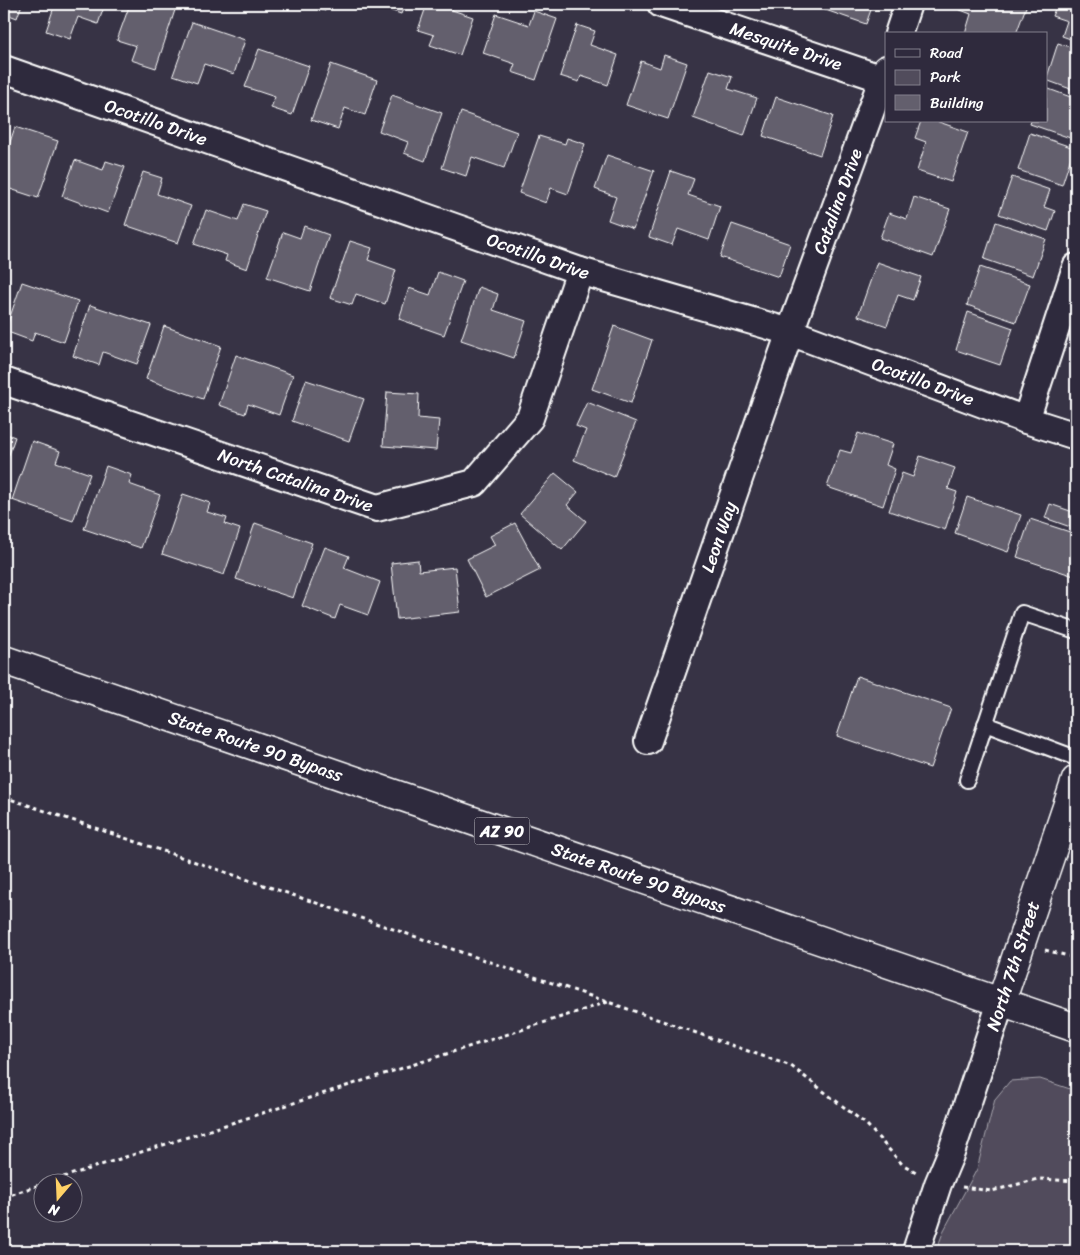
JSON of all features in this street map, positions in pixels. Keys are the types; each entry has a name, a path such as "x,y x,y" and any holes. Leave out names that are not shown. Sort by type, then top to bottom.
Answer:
{"main road":[{"name":"State Route 90 Bypass","path":"4,660 1076,1028"},
{"name":"North 7th Street","path":"1001,1002 1076,780"}],"street":[{"name":"Mesquite Drive","path":"661,4 885,74"},
{"path":"899,32 908,4"},
{"name":"Ocotillo Drive","path":"4,69 580,271 790,332 1026,420 1076,436"},
{"name":"Catalina Drive","path":"790,332 885,74"},
{"path":"1026,420 1076,267"},
{"name":"North Catalina Drive","path":"4,381 376,508 474,483 530,418 580,271"},
{"name":"Leon Way","path":"648,741 790,332"},
{"name":"North 7th Street","path":"916,1251 1001,1002"}],"lane":[{"path":"967,780 1022,612 1076,631"},
{"path":"985,724 1076,758"}],"path":[{"path":"4,798 608,1002 791,1066 867,1126 902,1164 938,1184 992,1191 1038,1180 1076,1181"},
{"path":"1020,944 1076,958"},
{"path":"79,1172 608,1002"},
{"path":"4,1197 32,1187"}],"green space":[{"path":"1040,1079 1076,1091 1076,1251 936,1251 944,1230 977,1169 995,1099 1010,1081"}],"building":[{"path":"4,4 22,4 17,18 4,13"},
{"path":"55,4 105,4 98,24 78,17 70,39 46,31"},
{"path":"130,4 156,4 175,10 156,68 131,60 136,46 117,40"},
{"path":"303,4 328,4 325,11"},
{"path":"351,4 405,4 401,14 375,5 373,11"},
{"path":"427,4 454,4 452,10 473,17 460,55 430,45 434,35 418,30"},
{"path":"808,4 873,4 866,24"},
{"path":"960,4 1027,4 1017,32 966,32 971,14 958,9"},
{"path":"1057,4 1076,4 1076,41 1062,36 1067,21 1052,16"},
{"path":"534,11 557,19 536,80 512,72 515,64 483,53 496,14 529,25"},
{"path":"192,22 245,40 234,74 204,64 197,83 173,75"},
{"path":"577,25 595,31 590,45 618,55 608,85 581,76 579,82 560,76"},
{"path":"1058,43 1076,49 1076,91 1048,81 1048,74"},
{"path":"259,49 309,66 292,115 271,108 275,97 245,87"},
{"path":"664,55 687,63 668,119 626,105 641,61 660,68"},
{"path":"331,64 377,80 365,115 345,108 338,129 311,120"},
{"path":"710,70 732,77 728,89 757,98 744,136 693,118"},
{"path":"1048,89 1076,99 1074,116 1076,117 1076,140 1030,124 1031,122 1048,122"},
{"path":"392,95 442,113 425,161 404,153 408,142 379,131"},
{"path":"776,97 833,116 820,155 763,136"},
{"path":"461,112 517,132 504,168 472,157 466,176 442,168"},
{"path":"921,122 939,122 968,132 951,182 917,171 926,142 915,138"},
{"path":"15,127 58,141 38,198 4,187 4,160"},
{"path":"1030,133 1074,148 1062,185 1018,170"},
{"path":"539,136 565,144 567,138 585,144 568,194 551,188 546,203 519,193"},
{"path":"607,155 654,171 633,229 608,220 616,197 595,189"},
{"path":"75,160 103,170 106,161 125,167 108,213 62,196"},
{"path":"671,171 694,179 688,195 720,206 709,240 678,229 672,245 649,237"},
{"path":"143,172 162,178 157,194 191,206 178,243 125,225"},
{"path":"1012,177 1050,190 1044,207 1055,211 1048,231 999,214"},
{"path":"914,197 950,209 933,257 880,238 889,213 907,219"},
{"path":"244,204 266,211 247,269 225,261 227,255 194,244 206,210 238,221"},
{"path":"996,222 1046,239 1033,276 984,259"},
{"path":"732,224 790,244 779,277 720,257"},
{"path":"304,226 329,235 310,291 267,277 283,232 300,238"},
{"path":"350,241 372,248 368,260 396,270 385,304 356,294 352,305 330,298"},
{"path":"877,262 921,277 913,300 898,295 887,326 858,316"},
{"path":"980,267 1030,284 1016,322 967,305"},
{"path":"438,272 463,281 444,335 399,319 409,288 430,295"},
{"path":"4,277 9,279 4,294"},
{"path":"22,282 78,301 64,342 35,332 32,341 5,331"},
{"path":"479,287 498,294 493,310 526,321 514,358 461,340"},
{"path":"90,305 151,325 137,364 103,352 99,365 73,356"},
{"path":"968,312 1013,328 1000,365 956,350"},
{"path":"164,326 221,346 203,399 146,379"},
{"path":"614,326 652,340 631,403 592,389"},
{"path":"236,355 293,375 279,415 248,404 245,414 219,405"},
{"path":"1076,375 1076,392 1071,390"},
{"path":"306,380 364,399 349,441 292,421"},
{"path":"387,392 419,394 418,418 439,420 436,450 383,446"},
{"path":"587,402 636,422 614,477 574,460 586,430 576,426"},
{"path":"4,433 15,437 4,469"},
{"path":"858,433 893,444 886,465 895,469 883,506 827,487 840,450 851,453"},
{"path":"32,441 60,451 56,462 90,474 73,521 12,500"},
{"path":"920,456 955,468 948,489 957,492 945,530 889,511 902,473 913,477"},
{"path":"106,466 132,475 129,484 160,495 141,548 84,529"},
{"path":"555,473 578,492 567,505 586,521 562,550 520,514"},
{"path":"183,494 210,503 207,512 227,518 225,524 240,529 224,575 162,554"},
{"path":"967,497 1021,515 1008,552 955,533"},
{"path":"1050,504 1076,513 1076,529 1045,518"},
{"path":"1030,519 1076,534 1076,570 1074,576 1017,557"},
{"path":"255,523 312,543 293,598 236,579"},
{"path":"515,523 540,570 486,597 467,559 495,545 490,536"},
{"path":"325,547 349,556 344,568 380,582 368,615 340,605 335,619 302,606"},
{"path":"418,560 419,571 455,567 460,612 397,619 391,563"},
{"path":"857,676 951,708 930,768 837,736"}]}
